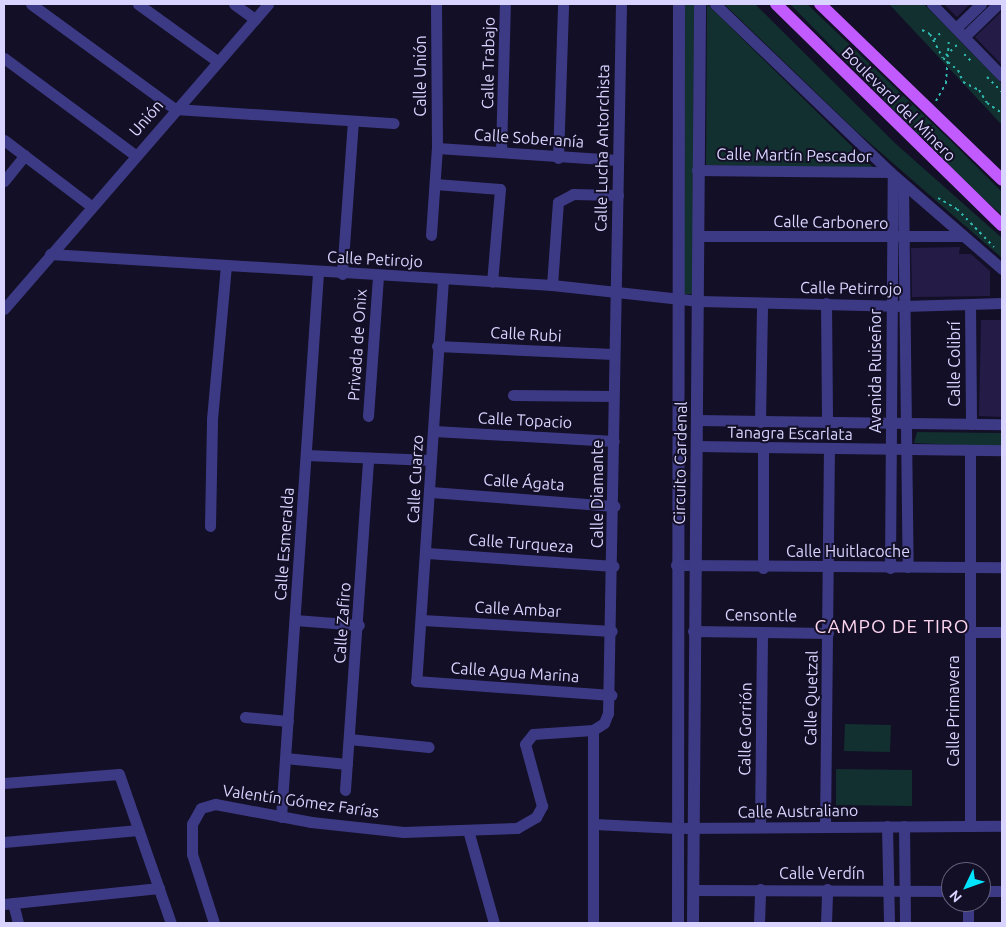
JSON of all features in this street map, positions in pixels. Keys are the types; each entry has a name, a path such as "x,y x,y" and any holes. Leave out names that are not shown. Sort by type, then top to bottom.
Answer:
{"main road":[{"name":"Boulevard del Minero","path":"776,4 1002,226"},
{"name":"Boulevard del Minero","path":"820,4 1002,180"}],"street":[{"path":"31,4 175,109 394,124"},
{"path":"138,4 217,61"},
{"path":"234,4 255,19"},
{"name":"Unión","path":"50,254 268,4"},
{"name":"Calle Unión","path":"431,235 437,148 436,4"},
{"name":"Calle Trabajo","path":"502,152 505,4"},
{"path":"558,158 563,4"},
{"name":"Calle Lucha Antorchista","path":"615,292 621,4"},
{"name":"Circuito Cardenal","path":"678,923 676,565 679,4"},
{"name":"Circuito Cardenal","path":"693,923 693,631 698,420 699,236 697,170 700,4"},
{"path":"716,4 892,174 1002,269"},
{"path":"932,4 1002,76"},
{"path":"956,28 980,4"},
{"path":"965,36 998,4"},
{"path":"4,58 135,155"},
{"path":"342,274 352,121"},
{"path":"4,140 91,206"},
{"name":"Calle Soberanía","path":"437,148 558,158 618,160"},
{"path":"4,181 25,155"},
{"name":"Calle Martín Pescador","path":"697,170 892,174"},
{"name":"Avenida Ruiseñor","path":"892,174 904,306 908,567"},
{"path":"435,184 500,189 492,282"},
{"name":"Avenida Ruiseñor","path":"890,568 892,306 904,184"},
{"path":"552,285 558,202 573,194 618,195"},
{"name":"Calle Carbonero","path":"699,236 898,239 963,236"},
{"path":"4,309 50,254"},
{"name":"Calle Petirojo","path":"50,254 342,274 552,285 699,301"},
{"path":"210,526 212,419 226,266"},
{"name":"Calle Esmeralda","path":"281,817 318,272"},
{"name":"Privada de Onix","path":"368,416 378,276"},
{"name":"Calle Cuarzo","path":"416,681 431,492 431,460 442,279"},
{"name":"Calle Diamante","path":"593,730 604,723 611,695 614,566 613,354 615,292"},
{"name":"Calle Petirrojo","path":"699,301 892,306 1002,303"},
{"path":"760,422 762,303"},
{"path":"826,303 826,424"},
{"name":"Calle Colibrí","path":"970,304 971,424"},
{"name":"Calle Rubi","path":"437,346 613,354"},
{"path":"514,395 613,396"},
{"name":"Tanagra Escarlata","path":"698,420 890,425 1002,424"},
{"name":"Calle Topacio","path":"434,432 614,441"},
{"name":"Tanagra Escarlata","path":"697,446 763,450 1002,450"},
{"path":"763,450 763,568"},
{"name":"Calle Quetzal","path":"825,826 829,450"},
{"path":"970,450 970,567"},
{"path":"306,455 431,460"},
{"name":"Calle Zafiro","path":"345,790 358,626 368,458"},
{"name":"Calle Ágata","path":"431,492 614,506"},
{"name":"Calle Turqueza","path":"427,553 614,566"},
{"name":"Calle Huitlacoche","path":"676,565 827,569 1002,567"},
{"name":"Calle Primavera","path":"970,567 968,632 970,826"},
{"path":"295,620 358,626"},
{"name":"Calle Ambar","path":"422,620 612,631"},
{"name":"Censontle","path":"693,631 828,633"},
{"name":"Calle Gorrión","path":"760,828 762,632"},
{"path":"968,632 1002,632"},
{"name":"Calle Agua Marina","path":"416,681 611,695"},
{"path":"245,716 288,721"},
{"path":"593,730 593,923"},
{"name":"Valentín Gómez Farías","path":"214,923 192,854 192,824 201,808 215,804 281,817 403,832 517,828 536,817 542,806 525,744 533,734 593,730"},
{"path":"349,739 429,747"},
{"path":"285,758 347,764"},
{"path":"4,783 119,774 171,923"},
{"name":"Calle Australiano","path":"594,824 677,828 1002,826"},
{"path":"887,826 889,923"},
{"path":"904,826 905,923"},
{"path":"4,842 138,830"},
{"path":"468,830 494,923"},
{"path":"18,923 8,903 159,888"},
{"path":"759,923 760,889"},
{"path":"826,923 827,889"},
{"name":"Calle Verdín","path":"693,890 941,891"}],"path":[{"path":"934,40 943,30 940,23"},
{"path":"936,101 946,83 949,38 956,28"},
{"path":"922,30 934,40 942,58 1002,113"},
{"path":"942,58 957,44 967,60 976,63"},
{"path":"985,73 992,85 1002,92"}],"green space":[{"path":"684,4 694,4 693,294 683,294"},
{"path":"707,4 874,168 706,165"},
{"path":"724,4 755,4 896,144 1002,238 1002,258 856,131"},
{"path":"790,4 807,4 949,139 1002,192 1002,215 962,180"},
{"path":"889,4 924,4 1002,84 1002,125"},
{"path":"917,432 1002,433 1002,447 914,443"},
{"path":"845,724 891,725 890,752 844,751"},
{"path":"836,769 912,770 912,806 836,805"}],"building":[{"path":"944,4 970,4 957,17"},
{"path":"1002,11 1002,65 975,37"},
{"path":"960,247 959,254 971,254 990,271 990,296 912,297 911,248"},
{"path":"981,320 1002,320 1002,417 979,416"}],"district":[{"name":"CAMPO DE TIRO","path":"892,627"}]}
